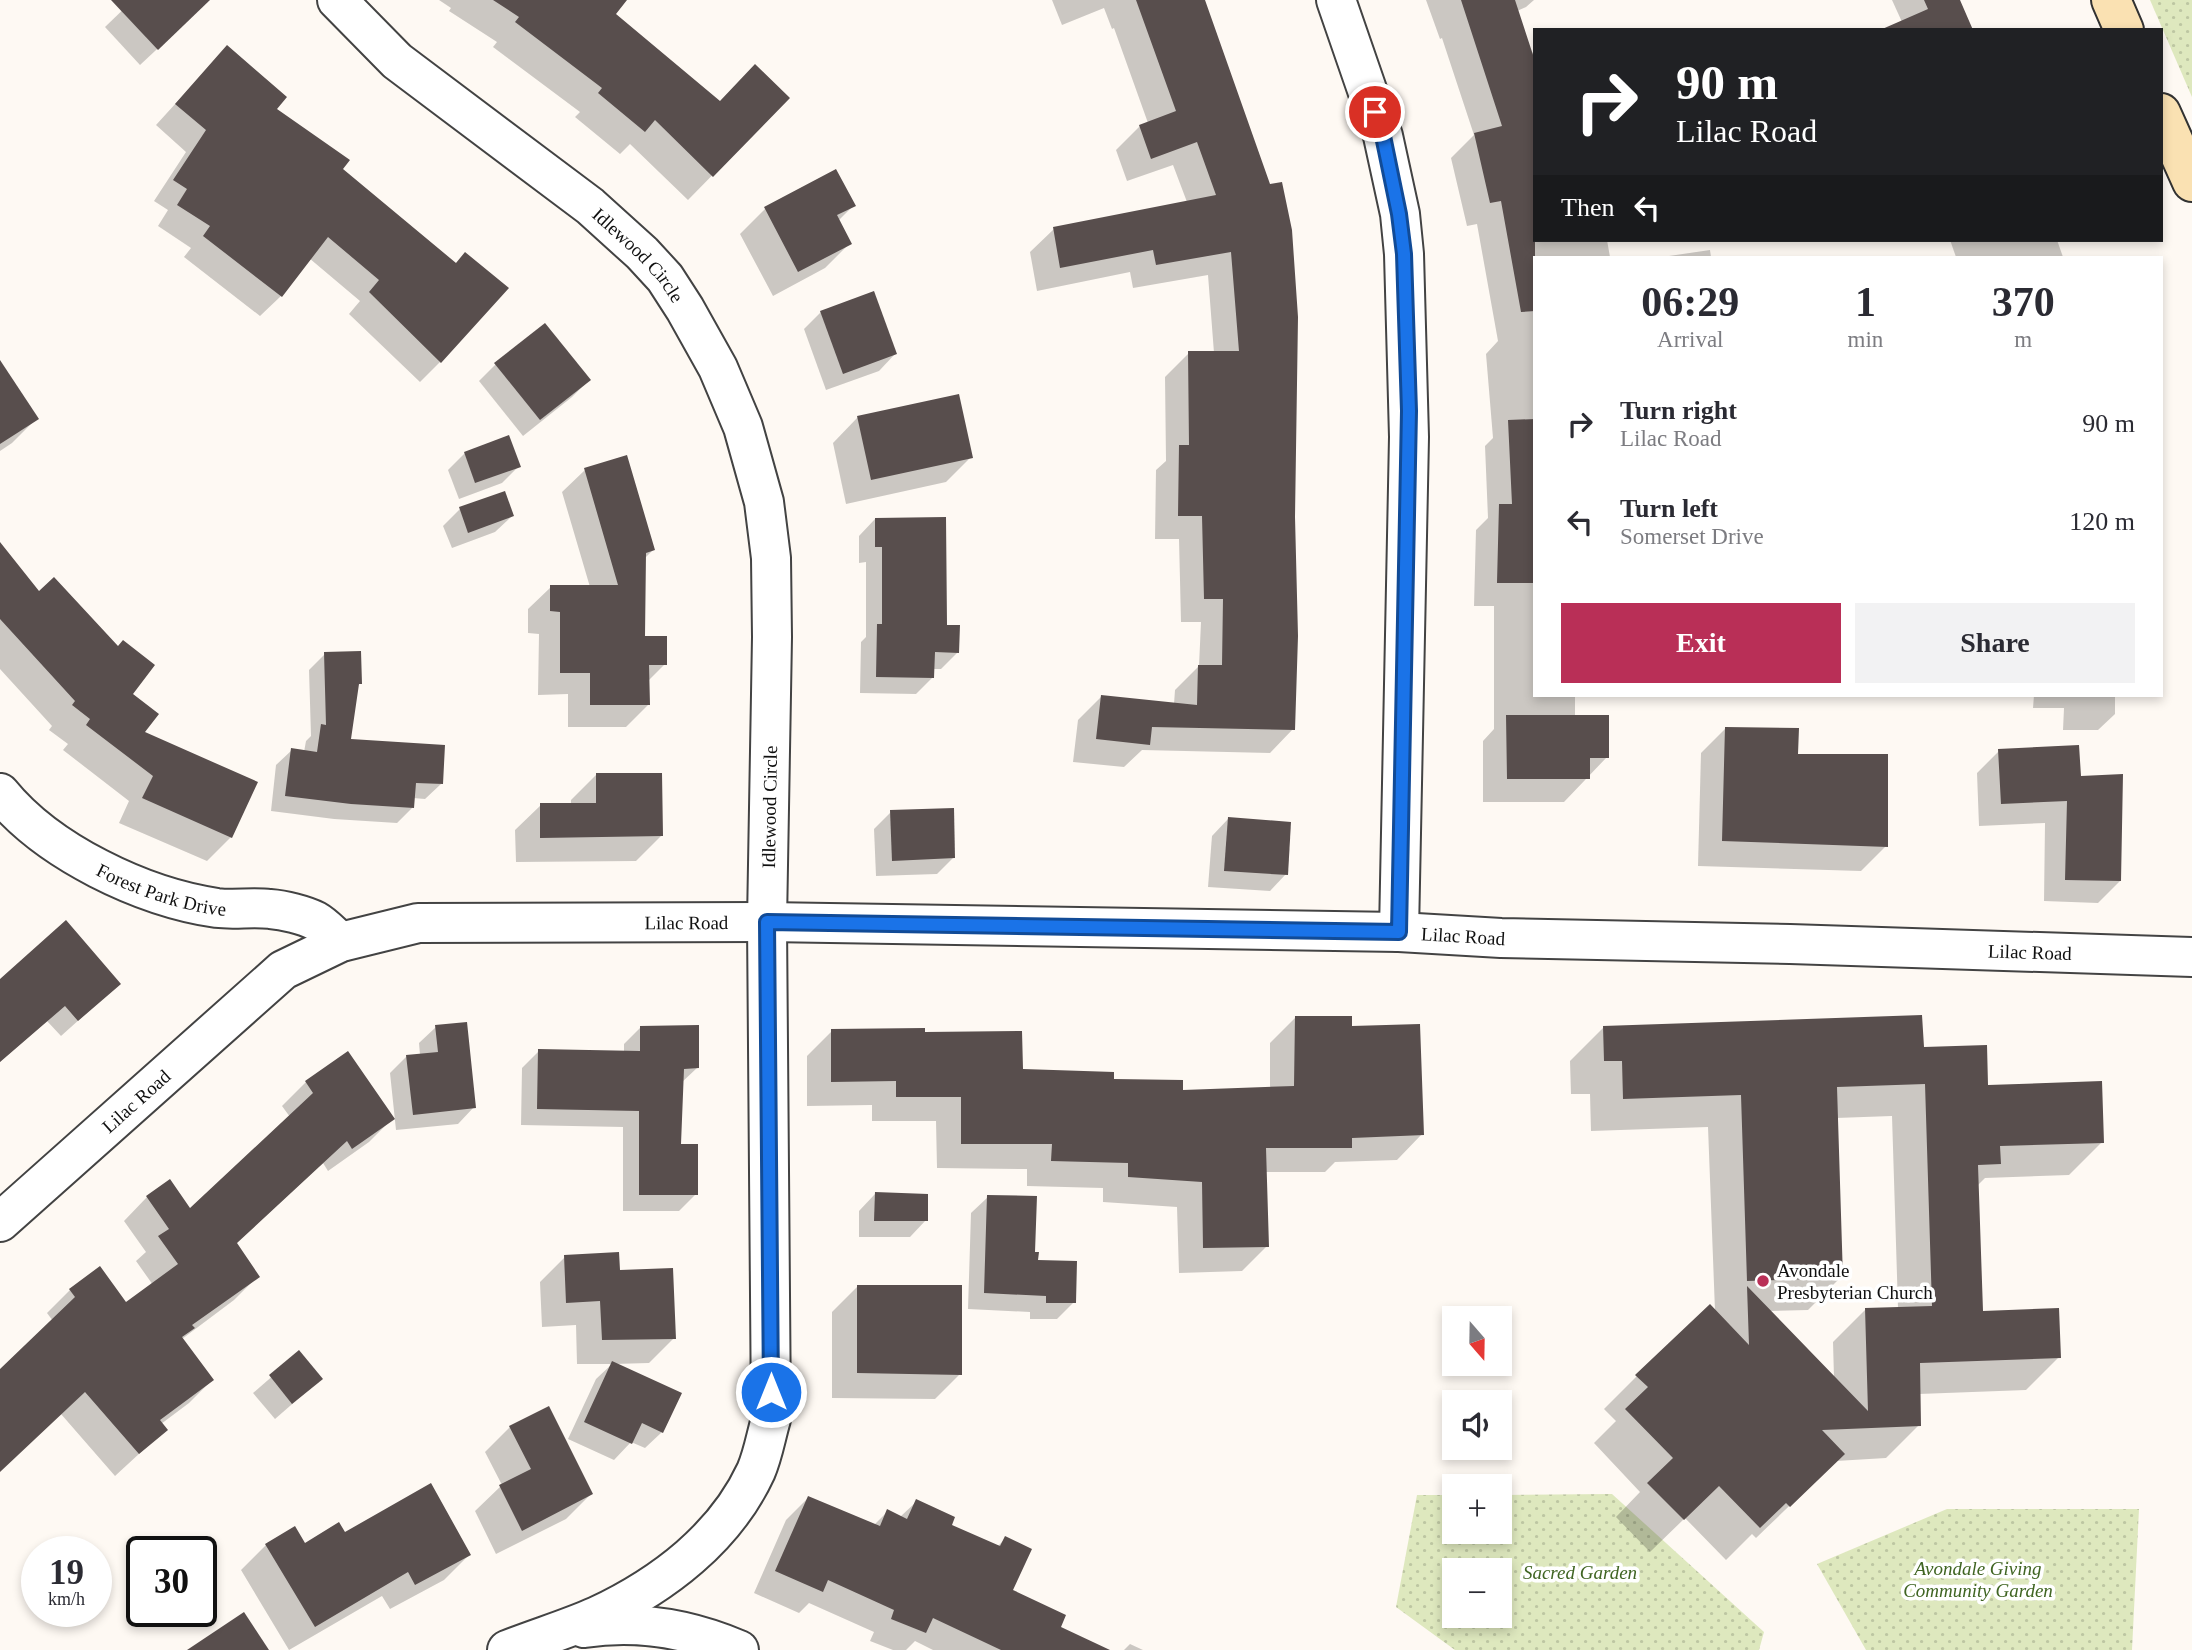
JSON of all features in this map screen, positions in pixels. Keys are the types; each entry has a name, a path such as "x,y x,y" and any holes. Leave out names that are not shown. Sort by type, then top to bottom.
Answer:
{"main road":[{"path":"2111,0 2123,28"},
{"path":"2163,117 2192,182"}],"street":[{"name":"Idlewood Circle","path":"337,0 397,61 590,206 642,253 665,278 718,368 743,427 764,502 771,558 767,922 771,1419 758,1468 732,1511 703,1546 653,1585 597,1616 507,1650"},
{"path":"1336,0 1383,136 1404,254 1409,437 1399,932"},
{"name":"Forest Park Drive","path":"0,793 13,808 62,847 117,877 165,896 219,908 273,909 285,912 318,922 341,942"},
{"name":"Lilac Road","path":"0,1222 283,970 341,942 418,923 767,922 1399,932 1500,938 2192,957"},
{"path":"552,1633 595,1626 659,1627 713,1639 739,1650"}],"green space":[{"path":"2150,0 2192,0 2192,97 2163,28"},
{"name":"Sacred Garden","path":"1612,1494 1764,1632 1759,1650 1455,1650 1396,1607 1417,1495 1442,1495 1442,1544 1512,1544 1512,1495"},
{"name":"Avondale Giving Community Garden","path":"1947,1509 2139,1509 2132,1650 1866,1650 1817,1564"}],"building":[{"path":"111,0 210,0 158,50"},
{"path":"493,0 627,0 616,14 720,101 755,64 790,98 713,177 655,120 645,132 598,93 602,88 515,22 519,17"},
{"path":"1136,0 1205,0 1270,184 1282,182 1292,230 1298,317 1295,517 1298,636 1295,730 1152,727 1150,745 1096,739 1101,695 1197,705 1198,665 1222,665 1223,599 1204,599 1202,516 1178,516 1179,445 1189,445 1188,351 1239,351 1231,252 1156,265 1153,250 1060,268 1053,227 1216,195 1197,142 1151,159 1139,125 1176,111"},
{"path":"1461,0 1515,0 1533,55 1533,311 1521,312 1501,201 1490,203 1474,133 1502,126"},
{"path":"1924,0 1960,0 1972,28 1885,28 1928,9"},
{"path":"227,45 287,97 277,109 350,160 343,169 456,263 465,252 509,288 441,363 369,292 379,280 328,237 282,297 203,236 210,226 177,205 187,189 173,180 206,130 175,104"},
{"path":"836,169 856,206 837,215 852,244 798,272 764,207"},
{"path":"874,291 897,354 843,374 820,311"},
{"path":"545,323 591,380 540,420 494,363"},
{"path":"0,360 39,419 0,444"},
{"path":"959,394 973,458 871,480 857,416"},
{"path":"1533,419 1533,583 1497,583 1499,504 1512,504 1508,420"},
{"path":"509,435 521,467 475,483 464,452"},
{"path":"627,455 655,550 646,553 645,636 667,636 667,665 649,665 650,705 590,705 590,673 560,673 560,612 550,611 550,585 618,585 584,468"},
{"path":"505,491 514,516 468,533 459,507"},
{"path":"946,517 947,625 960,625 959,653 935,652 934,678 876,677 877,624 882,624 882,547 875,547 875,518"},
{"path":"0,542 39,591 54,577 118,646 123,640 155,665 133,694 159,714 145,732 258,782 232,838 142,798 153,776 86,725 90,719 72,705 75,701 0,619"},
{"path":"361,651 362,684 359,684 351,739 445,745 443,784 416,783 414,808 285,796 291,748 317,752 321,724 326,725 324,652"},
{"path":"1506,715 1609,715 1609,758 1590,758 1590,779 1507,779"},
{"path":"1725,727 1799,728 1798,754 1888,754 1888,847 1722,841"},
{"path":"2079,745 2081,776 2123,774 2121,881 2065,880 2067,801 2001,804 1998,749"},
{"path":"596,773 662,773 663,836 540,838 540,803 596,803"},
{"path":"954,808 955,858 892,861 890,810"},
{"path":"1228,817 1291,822 1288,875 1224,871"},
{"path":"66,920 121,984 78,1021 65,1006 0,1062 0,979"},
{"name":"Avondale Presbyterian Church","path":"1922,1015 1924,1047 1987,1045 1988,1085 2102,1081 2104,1143 2000,1146 2001,1164 1978,1165 1983,1311 2059,1308 2061,1358 1920,1363 1921,1426 1822,1430 1845,1454 1790,1507 1786,1503 1760,1528 1719,1486 1684,1520 1647,1483 1673,1458 1625,1409 1648,1387 1635,1375 1710,1304 1749,1345 1747,1286 1868,1411 1865,1308 1932,1306 1925,1084 1837,1087 1843,1278 1747,1281 1741,1095 1623,1099 1622,1061 1604,1061 1603,1026"},
{"path":"1295,1016 1352,1016 1352,1026 1420,1024 1424,1135 1352,1138 1352,1148 1266,1148 1269,1247 1203,1248 1202,1182 1128,1177 1128,1163 1051,1161 1052,1144 961,1144 961,1097 896,1097 896,1081 831,1082 831,1029 925,1028 925,1032 1022,1031 1023,1069 1114,1072 1114,1079 1183,1080 1183,1090 1294,1086"},
{"path":"467,1022 476,1108 413,1115 406,1055 438,1052 435,1025"},
{"path":"699,1025 699,1068 684,1069 681,1144 698,1144 698,1195 639,1195 639,1111 537,1109 538,1049 640,1051 640,1026"},
{"path":"348,1051 395,1119 352,1149 347,1141 237,1243 260,1277 192,1325 195,1328 182,1337 214,1380 160,1420 168,1430 139,1454 85,1392 0,1472 0,1369 75,1297 69,1289 100,1266 126,1302 178,1264 158,1236 169,1229 146,1196 170,1179 190,1208 313,1093 305,1081"},
{"path":"875,1192 928,1194 928,1221 874,1221"},
{"path":"987,1195 1037,1196 1035,1252 1039,1252 1038,1260 1077,1261 1076,1303 1046,1303 1046,1296 984,1293"},
{"path":"619,1252 620,1270 673,1268 676,1339 602,1340 600,1301 566,1303 564,1255"},
{"path":"857,1285 962,1285 962,1375 857,1373"},
{"path":"299,1350 323,1379 292,1404 269,1375"},
{"path":"612,1361 682,1393 663,1433 642,1423 632,1444 584,1422"},
{"path":"549,1406 593,1494 522,1531 499,1485 531,1469 509,1426"},
{"path":"431,1483 471,1555 415,1585 408,1572 315,1627 265,1544 295,1526 305,1543 339,1522 345,1532"},
{"path":"808,1496 880,1526 887,1509 907,1519 916,1499 955,1517 952,1525 1000,1546 1005,1536 1032,1549 1013,1590 1066,1615 1061,1627 1110,1650 1001,1650 933,1618 926,1633 891,1619 894,1610 828,1580 823,1592 775,1571"},
{"path":"244,1612 269,1650 187,1650"}],"place":[{"name":"Avondale Presbyterian Church","path":"1763,1281"}],"route":[{"path":"771,1392 767,922 1399,932 1409,411 1404,254 1399,214 1383,136 1375,112"}]}
